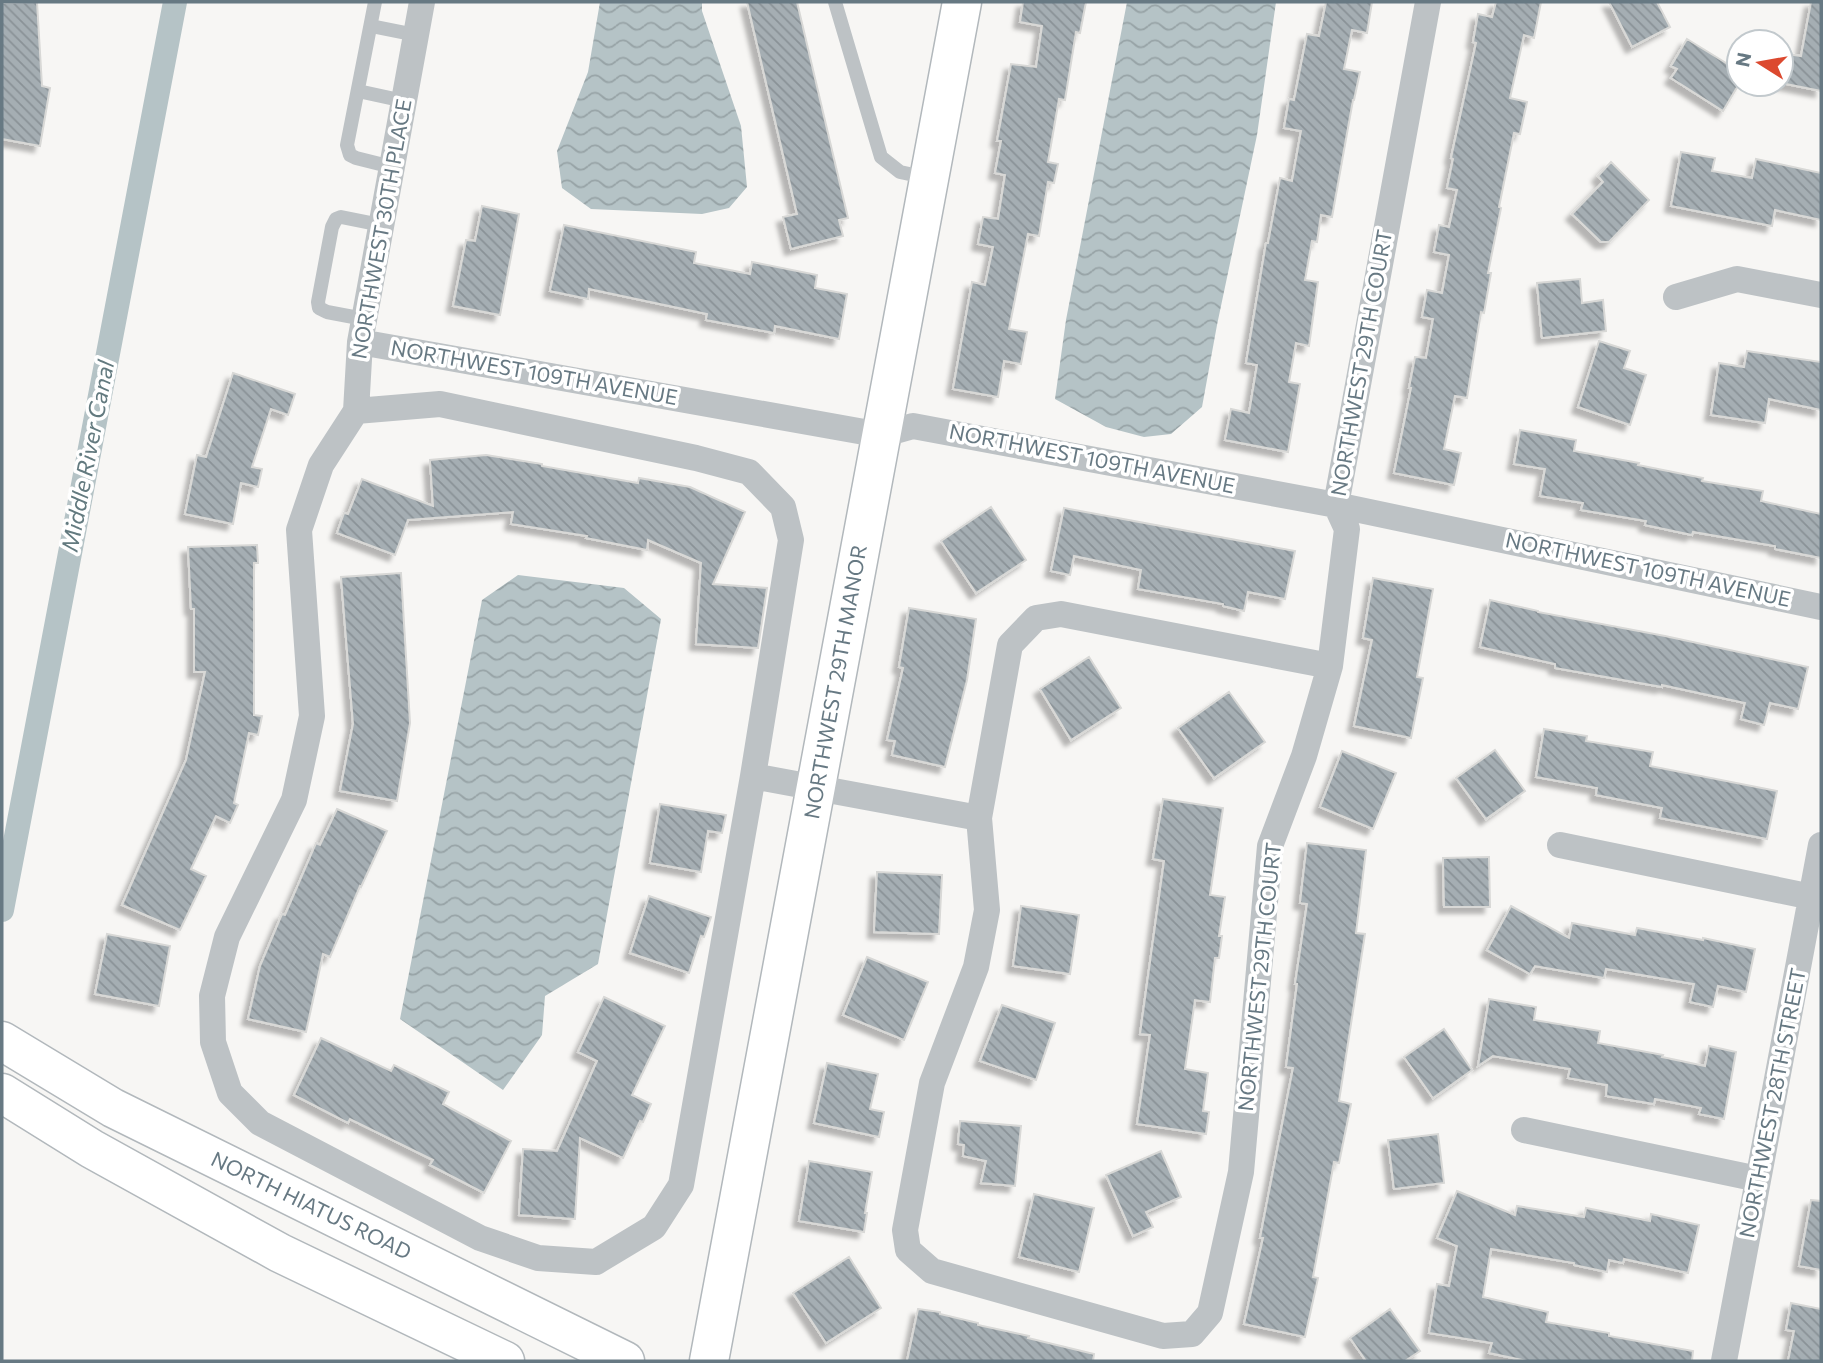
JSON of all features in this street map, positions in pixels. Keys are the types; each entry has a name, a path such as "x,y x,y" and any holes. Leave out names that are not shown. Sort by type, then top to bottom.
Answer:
{"street":[{"name":"NORTHWEST 30TH PLACE","path":"356,411 362,331 422,2"},
{"name":"NORTHWEST 29TH MANOR","path":"709,1361 962,2"},
{"name":"NORTHWEST 29TH COURT","path":"979,818 987,910 976,967 932,1083 905,1230 908,1251 932,1271 1163,1336 1192,1334 1210,1313 1241,1172 1270,846 1304,756 1330,666 1347,528 1336,505 1428,2"},
{"path":"1676,297 1737,279 1821,295"},
{"name":"NORTHWEST 109TH AVENUE","path":"362,331 881,435 913,426 1336,505 1821,607"},
{"path":"440,404 696,458 749,472 783,507 791,540 753,776 681,1185 654,1227 596,1262 538,1258 480,1238 260,1123 230,1093 213,1041 212,996 226,937 294,800 312,716 299,530 321,465 356,411 440,404"},
{"path":"753,776 979,818 1010,645 1036,618 1061,614 1330,666"},
{"path":"1560,845 1812,897"},
{"name":"NORTHWEST 28TH STREET","path":"1724,1361 1821,845"},
{"name":"NORTH HIATUS ROAD","path":"15,1050 113,1108 625,1361"},
{"path":"11,1099 92,1149 280,1253 505,1361"},
{"path":"1524,1130 1758,1179"}],"lane":[{"path":"375,2 348,139 348,151 356,158 392,167"},
{"path":"835,2 881,158 900,173 929,178"},
{"path":"371,26 416,34"},
{"path":"358,91 404,101"},
{"path":"362,331 320,308 317,302 332,227 336,219 341,217 381,225"}],"water":[{"path":"600,2 702,2 702,11 741,126 747,187 729,208 702,214 591,209 562,188 557,151 588,72"},
{"path":"1127,2 1276,2 1257,135 1202,407 1171,434 1144,437 1106,427 1055,399 1066,320"},
{"path":"518,575 624,588 661,619 598,964 545,996 542,1035 503,1090 400,1019 482,600"}],"building":[{"path":"37,2 42,86 50,88 40,146 2,139 2,3"},
{"path":"747,2 797,2 848,218 839,220 843,236 791,249 783,217 797,214"},
{"path":"1023,2 1086,2 1080,33 1076,32 1065,100 1059,99 1048,162 1058,164 1054,183 1048,182 1039,236 1028,234 1009,329 1027,332 1021,364 1004,361 998,397 953,389 972,282 985,285 993,247 978,244 983,217 998,219 1005,175 995,173 1001,141 997,141 1011,64 1036,67 1042,26 1020,22"},
{"path":"1326,2 1372,2 1367,33 1352,30 1344,69 1360,72 1332,217 1321,215 1317,242 1312,241 1305,280 1318,282 1309,346 1296,343 1289,382 1300,384 1288,452 1225,440 1231,409 1249,413 1257,365 1246,363 1266,243 1280,178 1292,181 1301,131 1284,128 1289,99 1294,100 1307,34 1319,36"},
{"path":"1496,2 1541,2 1534,38 1524,35 1510,98 1527,102 1520,134 1514,133 1499,207 1501,208 1488,273 1491,273 1484,313 1481,312 1467,398 1455,396 1444,449 1461,453 1454,485 1394,473 1415,357 1426,358 1433,319 1422,317 1427,290 1442,293 1449,255 1434,252 1439,225 1449,227 1457,190 1447,188 1476,43 1473,42 1478,14 1492,17"},
{"path":"1609,2 1657,2 1670,27 1632,47"},
{"path":"1811,2 1821,2 1821,91 1795,86 1795,55 1801,56"},
{"path":"1687,39 1725,62 1725,98 1731,98 1723,111 1671,78 1677,69 1671,66"},
{"path":"1681,152 1715,158 1712,171 1752,178 1756,159 1821,173 1821,220 1775,210 1772,226 1671,206"},
{"path":"1611,162 1649,200 1609,242 1601,242 1572,214 1603,182 1598,176"},
{"path":"482,206 519,214 500,315 453,306 466,240 475,241"},
{"path":"564,225 696,252 694,263 750,274 752,262 817,275 815,288 847,294 839,339 775,326 774,333 706,320 707,314 589,289 588,299 550,291"},
{"path":"1580,279 1582,303 1603,300 1606,331 1542,338 1537,283"},
{"path":"1599,341 1630,351 1624,368 1646,375 1630,425 1578,407"},
{"path":"1747,351 1821,362 1821,410 1769,399 1765,423 1711,415 1719,363 1744,367"},
{"path":"233,373 295,394 288,415 271,409 252,467 262,469 258,487 241,483 233,524 185,514 197,455 206,457"},
{"path":"1520,430 1576,440 1574,451 1703,478 1702,481 1763,491 1761,501 1821,514 1821,558 1775,549 1775,546 1693,532 1692,535 1645,525 1646,521 1581,510 1583,503 1540,496 1545,469 1514,464"},
{"path":"486,455 638,483 639,478 690,487 745,512 713,584 767,588 758,648 696,644 701,563 648,540 647,550 586,538 587,536 511,524 513,512 408,520 395,555 337,533 362,479 433,506 430,460"},
{"path":"991,507 1026,560 976,593 941,541"},
{"path":"1064,508 1295,551 1285,599 1248,592 1244,611 1223,604 1138,589 1141,570 1074,556 1070,575 1051,571"},
{"path":"257,545 258,563 254,563 254,715 262,716 258,735 249,733 234,803 238,805 230,823 216,816 191,869 206,876 180,930 122,905 186,760 205,672 194,672 194,609 191,609 188,547"},
{"path":"401,573 410,723 397,801 340,791 353,724 341,577"},
{"path":"1373,578 1433,589 1417,677 1423,678 1411,738 1354,726 1372,640 1363,638"},
{"path":"1490,600 1808,667 1798,709 1770,703 1764,725 1741,719 1745,703 1662,685 1555,668 1555,664 1480,647"},
{"path":"909,608 976,619 967,680 945,767 892,755 895,741 887,740 903,668 899,667"},
{"path":"1089,657 1121,708 1071,740 1040,689"},
{"path":"1229,692 1265,742 1214,778 1178,728"},
{"path":"1544,729 1587,736 1586,741 1653,752 1650,766 1777,791 1767,839 1660,818 1662,808 1596,795 1597,788 1536,777"},
{"path":"1495,750 1525,791 1486,819 1456,778"},
{"path":"1342,751 1396,773 1373,829 1320,807"},
{"path":"1163,799 1223,808 1210,895 1225,897 1219,936 1222,936 1219,958 1215,958 1210,1002 1195,1000 1185,1069 1208,1073 1203,1111 1209,1112 1206,1134 1137,1124 1150,1035 1140,1034 1164,861 1153,859"},
{"path":"660,804 726,815 722,833 708,831 701,872 650,863"},
{"path":"337,809 387,831 330,957 323,954 306,1032 248,1019 260,966 282,914 285,915 316,843 320,845"},
{"path":"1307,843 1366,850 1356,933 1365,934 1339,1101 1351,1104 1339,1163 1334,1162 1313,1277 1318,1278 1305,1337 1244,1324 1263,1238 1260,1238 1293,1068 1286,1067 1307,904 1300,903"},
{"path":"1489,857 1490,907 1444,907 1443,858"},
{"path":"877,872 942,875 939,934 874,932"},
{"path":"649,896 711,917 704,937 701,936 689,973 630,953"},
{"path":"1021,906 1079,915 1070,974 1013,966"},
{"path":"1511,906 1569,938 1572,923 1635,935 1637,928 1755,949 1746,992 1718,986 1713,1007 1690,1002 1694,984 1606,969 1604,978 1535,966 1530,974 1487,950"},
{"path":"107,934 170,946 159,1006 95,994"},
{"path":"867,957 928,982 904,1040 843,1015"},
{"path":"604,997 665,1026 632,1095 651,1104 623,1158 580,1138 575,1219 519,1215 523,1149 557,1151 597,1061 578,1052"},
{"path":"1489,999 1536,1007 1534,1020 1600,1031 1598,1043 1663,1055 1662,1057 1705,1066 1709,1046 1736,1052 1724,1119 1699,1114 1701,1108 1655,1099 1654,1104 1606,1096 1607,1085 1568,1078 1570,1069 1493,1056 1478,1066"},
{"path":"1002,1005 1055,1023 1036,1080 980,1061"},
{"path":"1444,1029 1472,1070 1433,1098 1404,1057"},
{"path":"321,1038 391,1071 394,1065 449,1092 443,1104 511,1141 484,1193 430,1165 433,1160 350,1119 348,1123 294,1095"},
{"path":"827,1063 878,1074 870,1109 884,1112 879,1137 814,1123"},
{"path":"960,1121 1021,1126 1015,1186 981,1183 986,1161 963,1156 964,1145 958,1144"},
{"path":"1438,1134 1444,1183 1394,1189 1388,1140"},
{"path":"1161,1151 1181,1197 1146,1212 1153,1227 1133,1236 1106,1175"},
{"path":"809,1161 872,1172 864,1232 799,1221"},
{"path":"1457,1191 1515,1215 1517,1206 1584,1217 1586,1208 1650,1221 1651,1214 1699,1225 1688,1273 1624,1259 1623,1263 1609,1260 1607,1272 1574,1263 1491,1249 1483,1297 1548,1312 1546,1322 1693,1351 1692,1361 1527,1361 1489,1353 1492,1343 1429,1333 1437,1284 1449,1286 1457,1246 1437,1238"},
{"path":"1034,1194 1094,1208 1079,1272 1019,1257"},
{"path":"1811,1200 1821,1201 1821,1270 1799,1266"},
{"path":"849,1257 881,1308 826,1343 793,1293"},
{"path":"1791,1303 1821,1309 1821,1361 1788,1361 1794,1331 1786,1330"},
{"path":"918,1309 940,1312 978,1325 1094,1354 1093,1361 907,1361"},
{"path":"1390,1309 1420,1351 1405,1361 1366,1361 1350,1338"}],"waterway":[{"name":"Middle River Canal","path":"2,910 175,2"}]}
